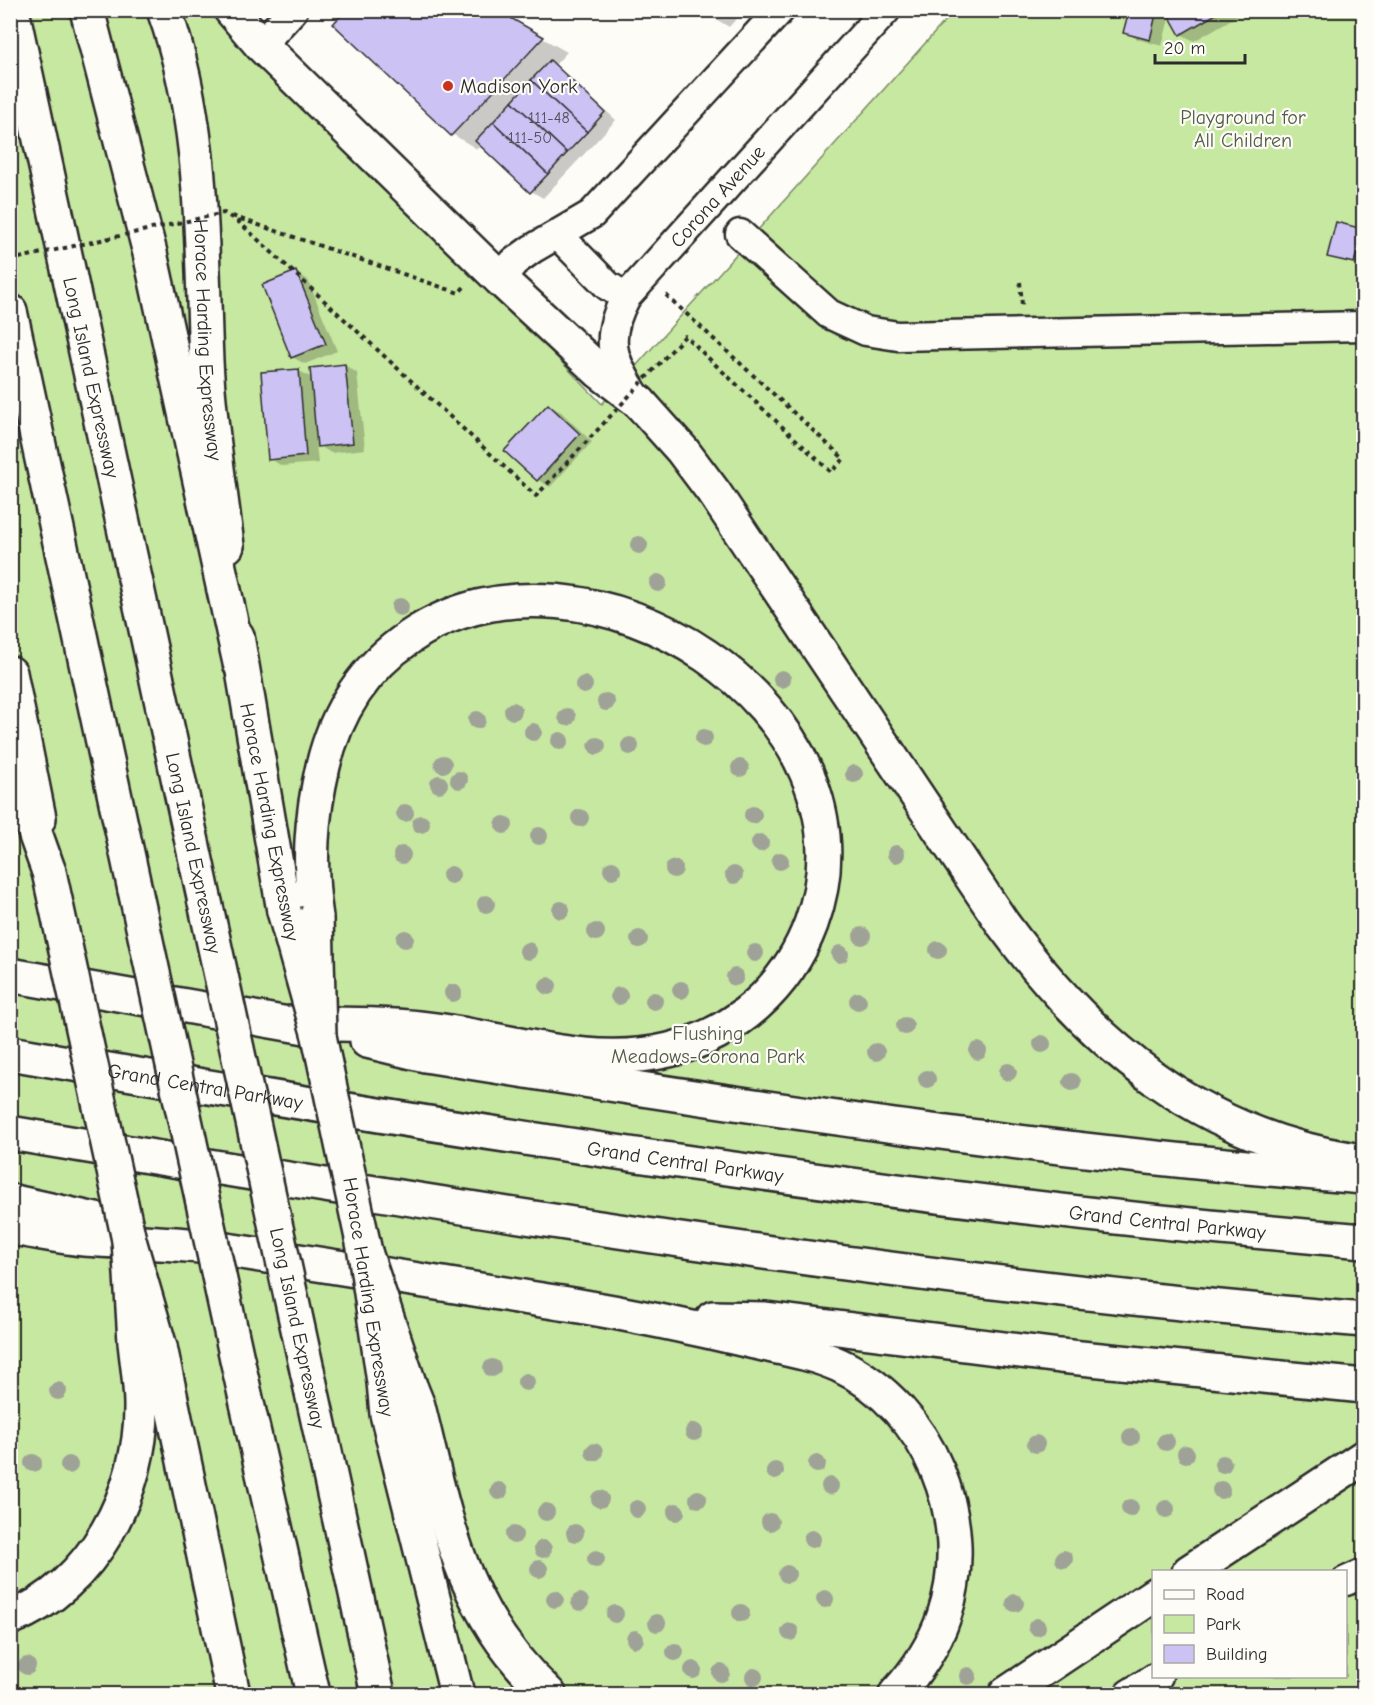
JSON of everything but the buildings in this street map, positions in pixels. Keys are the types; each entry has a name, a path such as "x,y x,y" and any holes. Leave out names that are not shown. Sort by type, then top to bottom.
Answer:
{"main road":[{"name":"Long Island Expressway","path":"12,10 378,1695"},
{"path":"87,10 150,253 240,663"},
{"name":"Horace Harding Expressway","path":"164,10 181,59 195,142 208,398 240,663 305,1030 365,1252 397,1384 387,1414 457,1695"},
{"path":"231,10 261,45 500,279 600,372 639,402 682,450 715,494 1003,924 1043,976 1085,1023 1157,1081 1213,1114 1281,1142 1364,1161"},
{"path":"10,311 237,1359 313,1695"},
{"path":"500,602 560,603 614,612 645,622 697,649 750,691 773,715 790,738 804,763 822,827 823,857 819,890 812,920 799,951 784,976 745,1017 694,1043 642,1055 585,1055 433,1029 305,1030 316,916 310,876 313,811 329,742 340,714 373,667 395,647 444,617 500,602"},
{"path":"10,673 49,872 129,1240 148,1344 233,1695"},
{"path":"10,764 49,872"},
{"path":"17,976 305,1030 424,1055 751,1108 1142,1158 1364,1178"},
{"name":"Grand Central Parkway","path":"10,1053 503,1135 758,1173 1094,1216 1364,1241"},
{"path":"10,1133 508,1215 821,1262 1089,1295 1364,1320"},
{"path":"10,1201 84,1216 203,1247"},
{"path":"10,1227 79,1238 203,1247 642,1316 816,1356 861,1377 906,1417 933,1461 949,1499 955,1555 951,1586 936,1635 916,1671 896,1695"},
{"path":"642,1316 766,1319 1060,1356 1364,1386"},
{"path":"10,1618 39,1603 83,1565 98,1545 125,1495 134,1465 148,1344"},
{"path":"397,1384 418,1406 450,1536 473,1595 490,1627 508,1652 549,1695"},
{"path":"1192,1570 1364,1457"},
{"path":"1006,1695 1152,1596"}],"street":[{"path":"261,45 293,10"},
{"path":"500,279 523,255 592,214 780,10"},
{"name":"Corona Avenue","path":"639,402 624,378 613,351 611,329 626,297 886,10"},
{"path":"740,234 829,314 866,331 877,333 909,336 1364,326"},
{"path":"558,235 608,286 626,297"},
{"path":"1347,1581 1364,1573"},
{"path":"1129,1695 1156,1678"}],"path":[{"path":"224,213 240,223 536,496 685,336 831,472 844,459 668,295"},
{"path":"10,260 224,213 459,293 466,286"}],"green space":[{"name":"Flushing Meadows-Corona Park","path":"11,11 212,11 250,53 488,286 602,404 954,11 1363,11 1363,1694 11,1694"}],"place":[{"name":"Madison York","path":"448,86"}],"park label":[{"name":"Playground for All Children","path":"1243,128"}]}
